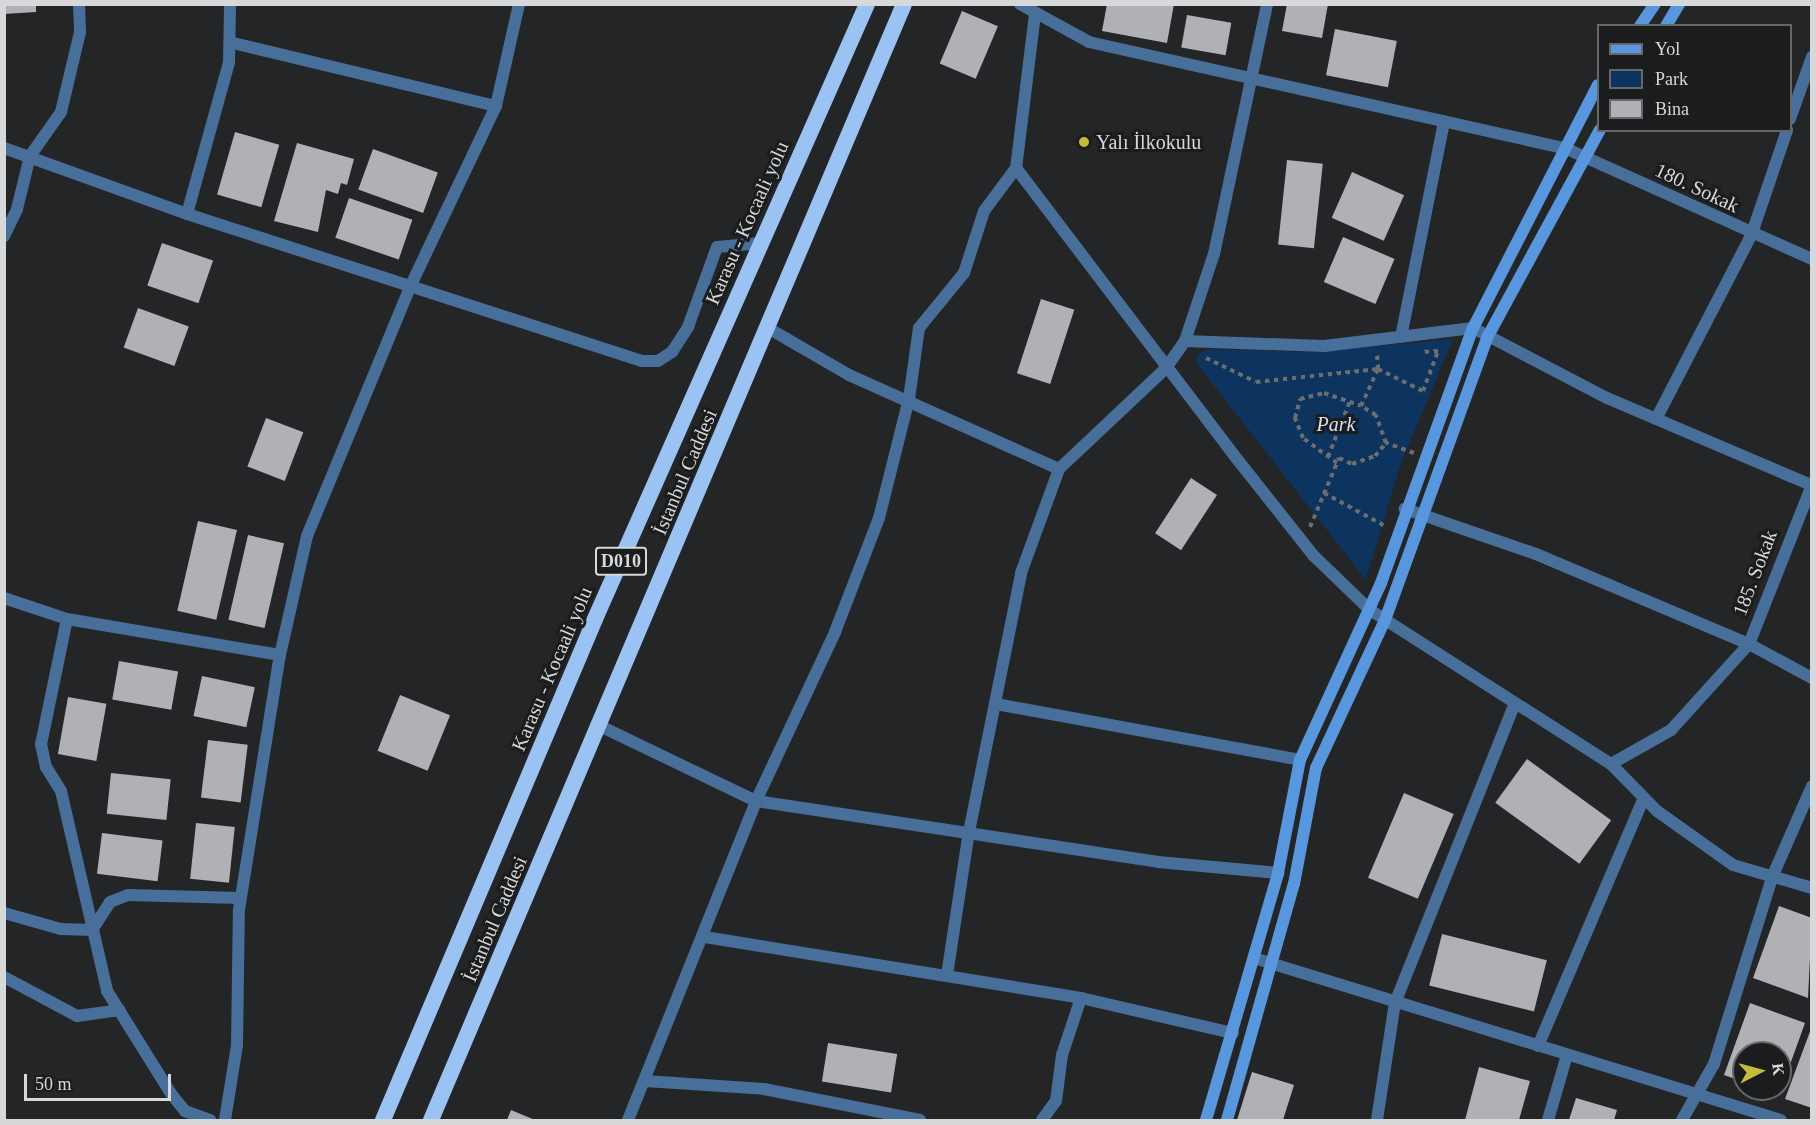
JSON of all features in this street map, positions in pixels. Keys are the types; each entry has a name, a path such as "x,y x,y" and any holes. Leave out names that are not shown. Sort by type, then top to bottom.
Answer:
{"highway":[{"name":"Karasu - Kocaali yolu","path":"382,1120 760,243 867,4"},
{"name":"İstanbul Caddesi","path":"431,1120 600,726 904,4"}],"main road":[{"path":"1641,24 1655,4"},
{"path":"1667,24 1679,4"},
{"path":"1206,1120 1278,873 1300,760 1370,610 1405,508 1473,328 1535,199 1567,149 1597,88"},
{"path":"1227,1120 1274,964 1316,768 1384,620 1488,336 1599,132"}],"street":[{"path":"4,236 17,209 30,156 61,112 80,32 79,4"},
{"path":"187,214 232,43 230,4"},
{"path":"225,1120 237,1045 240,898 280,655 307,536 410,287 496,106 519,4"},
{"name":"180. Sokak","path":"1020,4 1089,42 1250,82 1444,121 1567,149 1751,236 1812,259"},
{"path":"947,975 969,832 1021,573 1059,469 1166,368 1183,344 1214,254 1266,4"},
{"path":"628,1120 705,937 756,801 835,632 879,518 909,399 918,328 964,273 984,212 1016,168 1035,14"},
{"path":"232,43 496,106"},
{"path":"1792,116 1812,57"},
{"path":"1401,337 1444,121"},
{"path":"1656,419 1751,236 1786,132"},
{"path":"4,148 187,214 642,361 658,361 672,352 688,327 717,248 760,243"},
{"path":"1016,168 1166,368 1304,542 1370,610 1611,764 1644,798 1733,864 1812,888"},
{"path":"768,328 849,375 909,399 1059,469"},
{"path":"1183,344 1377,346 1401,337 1473,328 1656,419 1811,485"},
{"name":"185. Sokak","path":"1811,485 1749,644 1812,678"},
{"path":"1405,508 1536,554 1749,644 1671,730 1611,764"},
{"path":"4,598 67,619 280,655"},
{"path":"67,619 41,744 62,791 107,991 172,1095 185,1111 210,1120"},
{"path":"1377,1120 1395,1002 1515,703"},
{"path":"996,704 1300,760"},
{"path":"600,726 756,801 1158,862 1278,873"},
{"path":"1682,1120 1714,1064 1773,875 1812,786"},
{"path":"1538,1046 1644,798"},
{"path":"92,930 110,902 129,895 240,898"},
{"path":"4,913 62,929 92,930"},
{"path":"705,937 1081,998 1233,1033"},
{"path":"1254,958 1781,1120"},
{"path":"4,977 77,1016 120,1010"},
{"path":"1042,1120 1056,1101 1062,1055 1081,998"},
{"path":"1548,1120 1567,1055"},
{"path":"645,1081 764,1089 920,1120"}],"path":[{"path":"1183,344 1256,382 1378,369 1423,391 1438,351 1418,352"},
{"path":"1377,346 1387,352"},
{"path":"1361,406 1378,369 1377,346"},
{"path":"1337,463 1303,438 1295,418 1300,399 1324,393 1361,406 1376,416 1386,443"},
{"path":"1328,457 1350,401"},
{"path":"1386,443 1426,457"},
{"path":"1304,542 1339,458 1352,464 1375,456 1386,443"},
{"path":"1324,493 1397,533"}],"green space":[{"name":"Park","path":"1453,339 1400,466 1366,580 1197,364 1197,355 1208,349 1314,352"}],"building":[{"path":"4,4 36,4 36,12 4,14"},
{"path":"1107,4 1174,4 1167,43 1102,31"},
{"path":"1287,4 1328,4 1322,38 1282,31"},
{"path":"962,11 998,26 976,79 940,63"},
{"path":"1187,15 1231,23 1226,55 1181,47"},
{"path":"1335,29 1397,41 1388,87 1326,75"},
{"path":"235,132 279,145 261,207 217,194"},
{"path":"297,143 354,159 347,185 341,183 338,194 326,190 318,232 274,221"},
{"path":"373,149 438,173 423,213 358,189"},
{"path":"1287,160 1323,164 1314,248 1278,245"},
{"path":"1352,172 1404,195 1384,241 1332,218"},
{"path":"349,198 412,220 399,260 335,238"},
{"path":"1343,237 1395,259 1375,304 1324,282"},
{"path":"162,243 213,261 198,303 147,286"},
{"path":"1041,299 1074,310 1050,384 1017,373"},
{"path":"138,308 189,326 174,366 124,347"},
{"path":"266,418 303,432 285,481 247,467"},
{"path":"1191,478 1217,495 1181,550 1155,533"},
{"path":"198,521 237,530 216,620 177,611"},
{"path":"248,535 284,543 264,628 228,620"},
{"path":"119,661 178,671 171,710 112,699"},
{"path":"202,676 255,687 246,727 193,716"},
{"path":"400,695 450,715 428,771 378,751"},
{"path":"68,697 106,704 96,761 58,754"},
{"path":"208,740 248,745 241,802 201,798"},
{"path":"1527,759 1611,820 1579,864 1495,803"},
{"path":"111,773 171,779 166,820 107,814"},
{"path":"1404,793 1454,814 1418,899 1368,878"},
{"path":"196,823 235,827 229,883 190,879"},
{"path":"102,833 163,840 158,881 97,874"},
{"path":"1779,906 1812,918 1808,998 1753,978"},
{"path":"1442,934 1547,960 1534,1012 1429,985"},
{"path":"1750,1003 1805,1023 1792,1059 1792,1041 1736,1041"},
{"path":"1812,1026 1812,1108 1791,1101 1792,1080"},
{"path":"828,1043 897,1054 891,1092 822,1082"},
{"path":"1732,1053 1732,1078 1724,1075"},
{"path":"1479,1067 1530,1081 1519,1120 1465,1120"},
{"path":"1252,1072 1294,1085 1283,1120 1237,1120"},
{"path":"1576,1098 1617,1110 1614,1120 1569,1120"},
{"path":"511,1110 535,1120 507,1120"}],"place":[{"name":"Yalı İlkokulu","path":"1084,142"}]}
